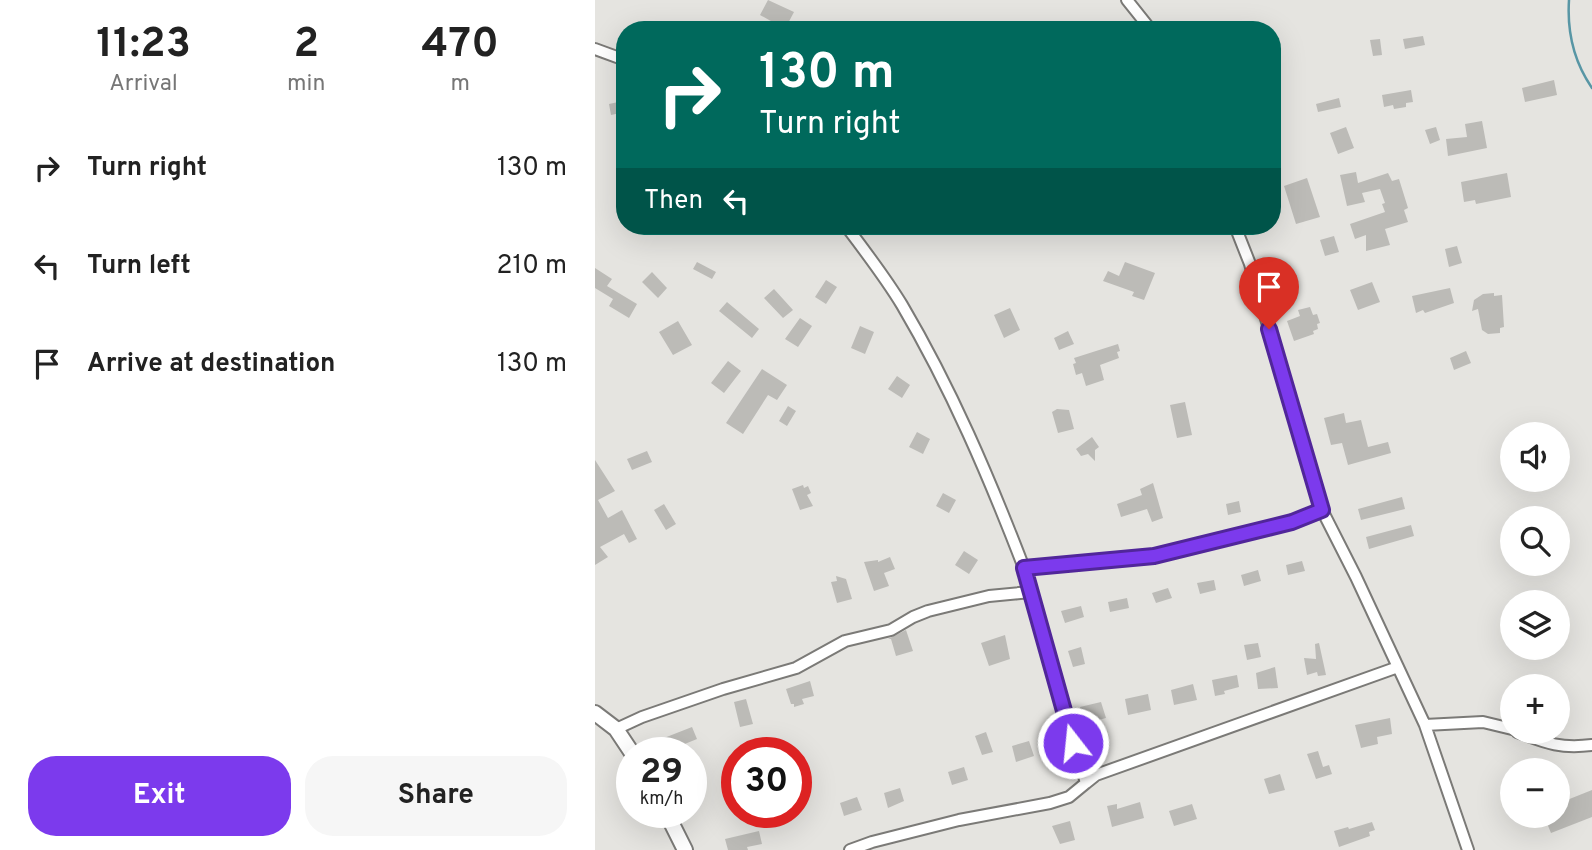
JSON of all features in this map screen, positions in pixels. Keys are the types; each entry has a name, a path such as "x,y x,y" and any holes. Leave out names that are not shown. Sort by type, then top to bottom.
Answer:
{"street":[{"path":"1127,0 1144,21"},
{"path":"595,49 616,57"},
{"path":"852,235 901,303 962,419 994,490 1024,568 1086,783"},
{"path":"1239,235 1250,264 1322,510 1425,725 1468,850"},
{"path":"1024,568 1154,556 1292,522 1322,510"},
{"path":"616,729 711,693 796,668 845,641 891,631 928,611 989,596 1030,592"},
{"path":"850,850 959,820 1069,797 1096,775 1398,667"},
{"path":"595,713 616,729 621,737"},
{"path":"1425,725 1483,722 1500,726"},
{"path":"1549,744 1577,748 1592,745"},
{"path":"674,828 685,850"}],"building":[{"path":"768,0 794,12 789,21 771,21 760,15"},
{"path":"1423,36 1425,45 1405,49 1403,39"},
{"path":"1380,39 1382,55 1373,56 1370,40"},
{"path":"1554,80 1557,95 1525,102 1522,88"},
{"path":"1411,90 1413,102 1406,103 1406,107 1384,107 1382,95"},
{"path":"1339,98 1341,107 1318,112 1316,104"},
{"path":"616,102 616,114 611,115 609,104"},
{"path":"1482,121 1487,148 1448,156 1446,139 1467,137 1465,124"},
{"path":"1346,127 1354,148 1338,154 1330,133"},
{"path":"1436,127 1440,140 1430,144 1425,130"},
{"path":"1356,172 1358,183 1388,173 1392,181 1399,179 1408,208 1404,210 1408,222 1385,229 1390,245 1366,251 1366,235 1355,239 1350,224 1385,212 1380,189 1362,193 1365,202 1347,206 1340,175"},
{"path":"1507,173 1511,197 1476,204 1475,200 1464,202 1461,182"},
{"path":"1307,178 1320,217 1296,224 1284,186"},
{"path":"1334,236 1339,252 1325,256 1320,240"},
{"path":"1457,246 1462,263 1449,267 1445,249"},
{"path":"697,262 716,272 712,279 693,269"},
{"path":"1125,262 1155,273 1144,300 1132,296 1134,292 1103,281 1108,271 1119,276"},
{"path":"595,268 612,279 607,286 637,304 629,318 609,306 613,299 595,288"},
{"path":"652,272 667,288 658,298 642,282"},
{"path":"826,280 837,287 826,304 815,297"},
{"path":"1372,282 1380,302 1358,310 1350,290"},
{"path":"1450,288 1454,303 1425,313 1423,310 1416,313 1412,296"},
{"path":"774,289 793,310 783,318 764,298"},
{"path":"1494,293 1494,296 1502,295 1504,327 1500,328 1500,333 1488,334 1482,330 1478,309 1472,311 1474,300 1483,294"},
{"path":"727,302 759,329 752,338 719,311"},
{"path":"1310,307 1313,315 1317,314 1320,323 1317,324 1318,329 1313,331 1314,334 1294,341 1287,321 1300,316 1298,310"},
{"path":"1010,308 1020,330 1004,338 994,315"},
{"path":"800,318 812,326 798,347 785,339"},
{"path":"678,321 692,345 673,355 659,332"},
{"path":"860,326 874,332 865,354 851,348"},
{"path":"1068,331 1074,344 1059,350 1054,338"},
{"path":"1118,344 1119,358 1100,365 1104,380 1086,386 1082,373 1076,375 1074,358"},
{"path":"1466,351 1471,363 1454,370 1450,358"},
{"path":"728,361 741,371 724,393 711,383"},
{"path":"762,369 787,385 777,400 768,395 743,434 726,423"},
{"path":"897,376 910,385 902,398 888,389"},
{"path":"1185,402 1192,435 1177,438 1170,405"},
{"path":"788,406 796,411 787,426 779,421"},
{"path":"1057,409 1069,410 1074,429 1058,433 1052,412"},
{"path":"1344,413 1346,423 1361,420 1368,447 1388,442 1391,453 1348,465 1342,443 1331,445 1324,418"},
{"path":"917,432 930,439 923,454 909,447"},
{"path":"1092,437 1099,447 1095,450 1095,461 1088,454 1081,456 1076,449"},
{"path":"647,451 652,462 632,470 627,459"},
{"path":"595,460 615,491 598,500 608,518 622,510 637,539 629,543 624,534 600,547 608,557 595,565"},
{"path":"1153,483 1163,518 1152,522 1147,509 1121,517 1117,504 1142,495 1140,489"},
{"path":"803,485 804,488 808,486 811,493 807,495 813,506 800,510 792,489"},
{"path":"943,493 956,500 949,513 936,506"},
{"path":"1402,497 1405,509 1361,520 1358,509"},
{"path":"1239,501 1241,512 1228,515 1226,504"},
{"path":"664,504 676,524 666,530 654,510"},
{"path":"1411,525 1414,536 1369,549 1366,537"},
{"path":"964,551 978,560 969,574 955,565"},
{"path":"890,557 895,569 884,573 889,586 874,591 864,562 878,562"},
{"path":"1302,561 1305,571 1288,575 1286,565"},
{"path":"1258,570 1261,581 1244,586 1241,575"},
{"path":"836,576 846,579 852,599 837,603 831,582 837,581"},
{"path":"1214,580 1216,590 1200,594 1197,583"},
{"path":"1168,588 1172,598 1156,603 1152,593"},
{"path":"1127,598 1129,608 1110,612 1108,602"},
{"path":"1081,606 1084,617 1065,623 1061,611"},
{"path":"906,630 913,651 896,656 891,639 888,639"},
{"path":"1005,635 1010,659 989,666 981,643"},
{"path":"1258,643 1261,657 1247,660 1244,645"},
{"path":"1319,643 1326,675 1318,676 1317,672 1307,675 1304,658 1316,659 1315,644"},
{"path":"1081,647 1085,664 1073,667 1068,651"},
{"path":"1275,667 1278,688 1258,689 1256,673"},
{"path":"1237,675 1239,687 1215,696 1212,680"},
{"path":"810,681 814,696 802,699 804,704 794,707 786,689"},
{"path":"1193,684 1197,700 1174,705 1171,690"},
{"path":"1148,694 1151,710 1128,715 1125,699"},
{"path":"746,699 753,724 740,727 734,702"},
{"path":"1101,702 1106,718 1084,724 1080,707"},
{"path":"1390,718 1392,734 1377,737 1378,744 1361,748 1355,725"},
{"path":"692,727 696,737 667,737"},
{"path":"986,732 993,752 982,755 975,736"},
{"path":"1029,741 1034,756 1016,762 1012,746"},
{"path":"1318,751 1323,767 1329,765 1332,774 1316,779 1307,754"},
{"path":"964,767 968,780 952,785 948,772"},
{"path":"1280,774 1285,790 1269,794 1264,779"},
{"path":"900,788 904,801 888,808 884,793"},
{"path":"1592,790 1592,817 1570,826 1570,799"},
{"path":"857,797 862,810 844,816 840,803"},
{"path":"1140,802 1144,818 1112,827 1107,806 1117,804 1117,809"},
{"path":"1192,804 1197,819 1174,826 1169,811"},
{"path":"1070,821 1075,840 1060,844 1052,826"},
{"path":"1372,822 1375,830 1369,832 1370,836 1339,847 1334,831"},
{"path":"1549,828 1564,828 1551,833"},
{"path":"759,831 762,844 747,847 748,850 728,850 725,839"}],"waterway":[{"path":"1569,0 1573,46 1592,88"}],"route":[{"path":"1073,743 1024,568 1154,556 1292,522 1322,510 1269,329"}]}
